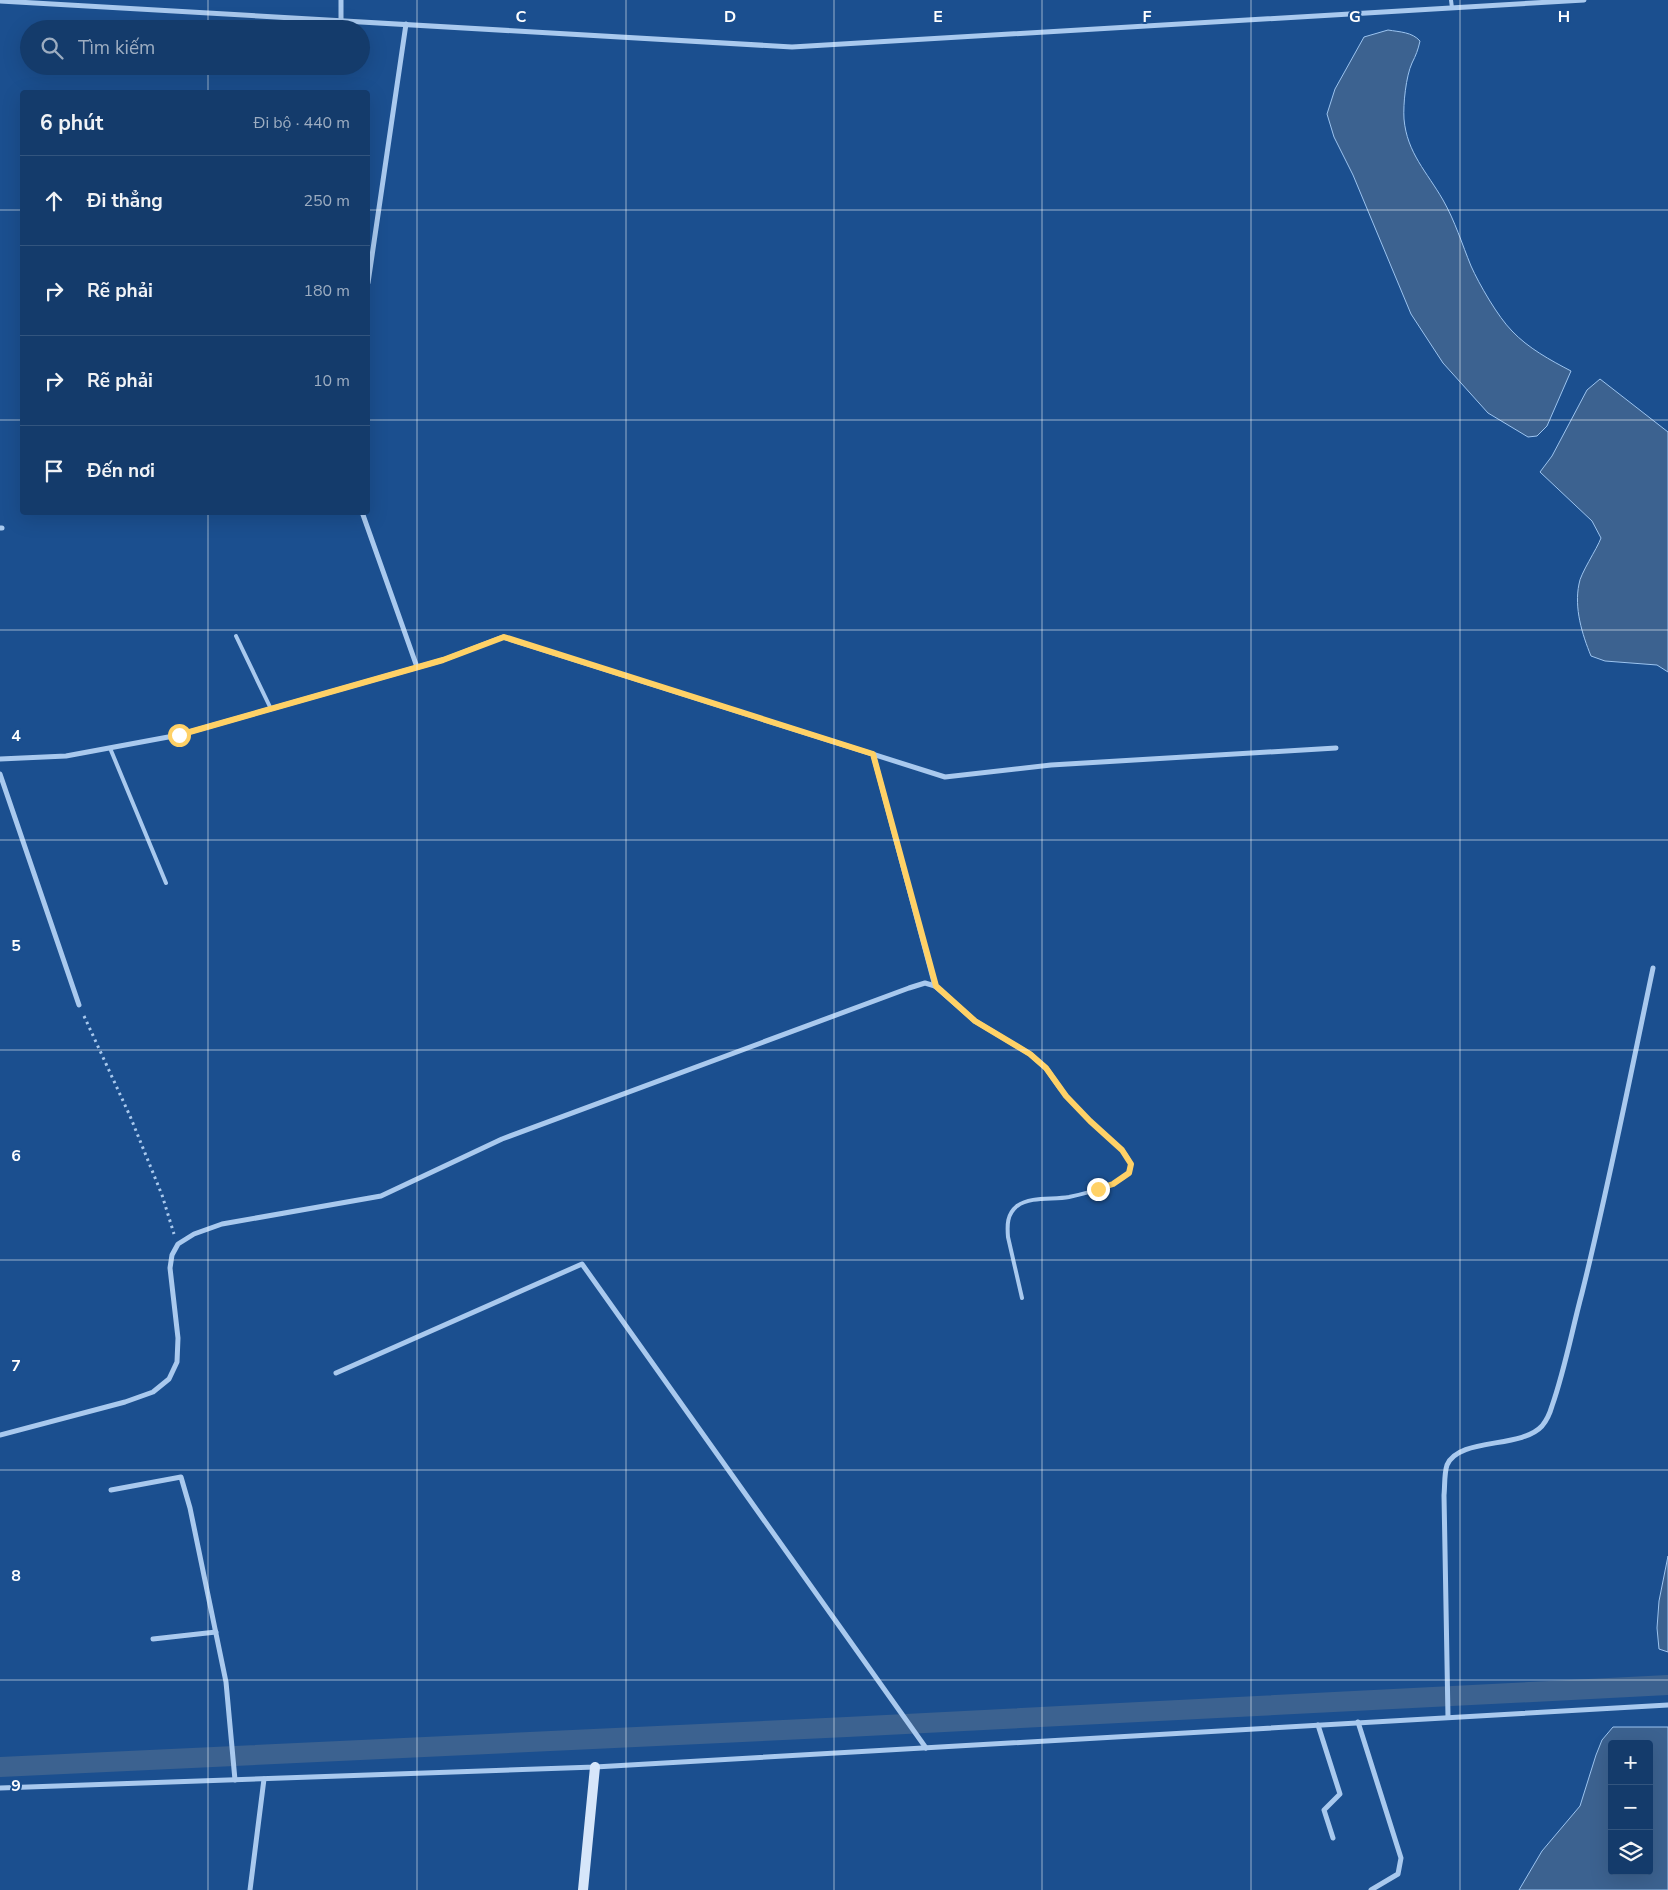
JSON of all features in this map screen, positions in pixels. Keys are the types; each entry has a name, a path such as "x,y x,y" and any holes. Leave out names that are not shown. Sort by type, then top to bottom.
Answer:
{"street":[{"path":"0,1 341,20 341,0"},
{"path":"370,22 792,47 1584,0"},
{"path":"370,269 406,24"},
{"path":"363,515 417,667"},
{"path":"0,759 66,756 179,735 443,660 504,637 945,777 1051,766 1336,748"},
{"path":"873,754 936,986"},
{"path":"0,774 79,1005"},
{"path":"1448,1717 1444,1495 1447,1465 1455,1454 1466,1449 1506,1441 1529,1433 1541,1427 1548,1417 1558,1387 1593,1250 1653,968"},
{"path":"0,1435 125,1402 153,1392 170,1379 177,1362 178,1338 170,1268 172,1255 178,1244 194,1234 222,1224 381,1196 502,1139 909,988 925,983 936,986 975,1021 1030,1054 1046,1068 1060,1088"},
{"path":"336,1373 582,1264 926,1748"},
{"path":"111,1490 181,1477 190,1508 226,1682 235,1780"},
{"path":"153,1639 216,1632"},
{"path":"0,1788 595,1767 1668,1705"},
{"path":"1358,1722 1401,1858 1398,1874 1372,1890"},
{"path":"1318,1725 1340,1794 1324,1810 1333,1838"},
{"path":"583,1890 595,1767"},
{"path":"250,1890 264,1779"}],"lane":[{"path":"1451,0 1452,8"},
{"path":"236,636 271,709"},
{"path":"110,748 166,883"},
{"path":"1022,1298 1008,1237 1008,1222 1012,1210 1026,1202 1069,1197 1098,1189 1127,1175 1131,1169 1131,1164 1122,1150 1090,1121 1060,1088"}],"path":[{"path":"79,1005 130,1116 162,1194 178,1244"}],"water":[{"path":"1388,30 1410,34 1420,41 1407,82 1404,113 1406,131 1413,152 1437,190 1455,224 1479,282 1501,317 1518,337 1540,353 1571,371 1547,426 1537,436 1528,437 1488,413 1443,363 1411,314 1353,175 1334,137 1327,114 1335,89 1364,37"},
{"path":"1600,379 1668,432 1668,672 1657,665 1605,661 1591,656 1578,612 1578,593 1582,574 1601,538 1592,521 1540,472 1552,456 1587,390"},
{"path":"1668,1556 1668,1652 1659,1649 1657,1628 1659,1601"},
{"path":"1613,1727 1668,1727 1668,1890 1519,1890 1542,1851 1580,1806 1602,1740"}],"waterway":[{"path":"0,1767 847,1727 1668,1685"}],"route":[{"path":"179,735 443,660 504,637 873,754 936,986 975,1021 1009,1040 1030,1054 1046,1068 1066,1096 1122,1150 1131,1164 1129,1173 1113,1184 1098,1189"}]}
